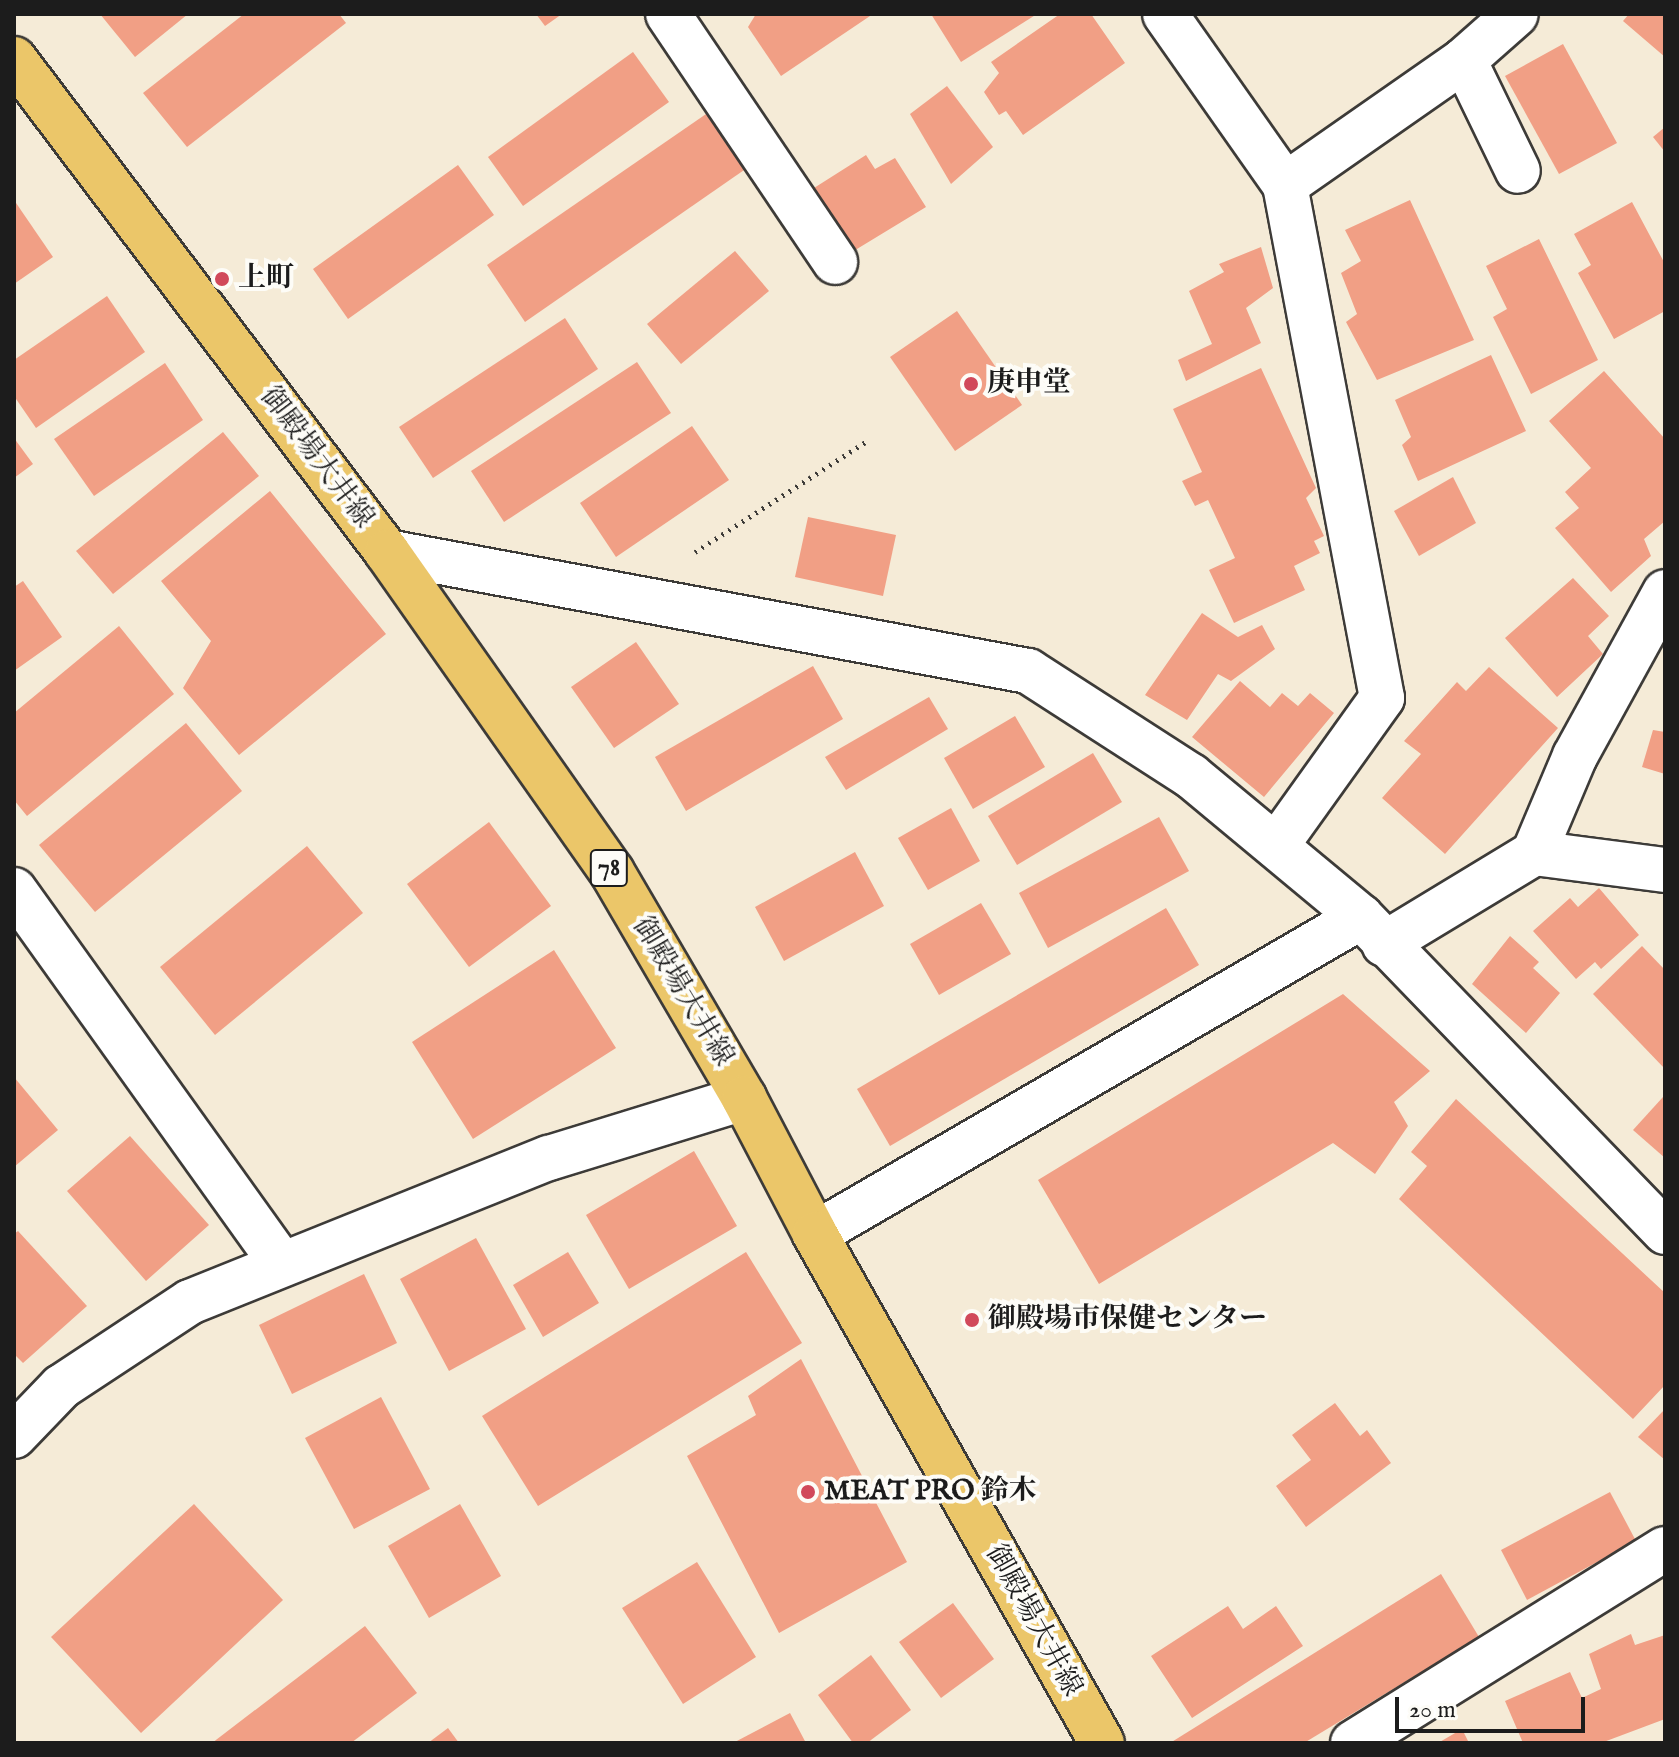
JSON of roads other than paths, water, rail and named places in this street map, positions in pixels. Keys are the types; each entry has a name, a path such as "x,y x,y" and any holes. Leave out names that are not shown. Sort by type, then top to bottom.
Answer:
{"main road":[{"name":"御殿場大井線","path":"14,59 387,552 612,872 744,1098 815,1234 1102,1743"}],"street":[{"path":"668,14 835,262"},
{"path":"1165,14 1285,185 1382,698 1276,846"},
{"path":"1285,185 1464,60 1516,14"},
{"path":"1464,60 1518,171"},
{"path":"387,552 1028,671 1191,776 1372,930 1665,1232"},
{"path":"1534,853 1575,756 1665,592"},
{"path":"815,1234 1372,930 1534,853 1665,870"},
{"path":"14,890 281,1263"},
{"path":"14,1436 61,1387 177,1311 281,1263 549,1158 744,1098"},
{"path":"1353,1743 1665,1549"}],"place":[{"name":"上町","path":"222,279"},
{"name":"庚申堂","path":"971,384"},
{"name":"御殿場市保健センター","path":"972,1320"},
{"name":"MEAT PRO 鈴木","path":"808,1492"}]}
